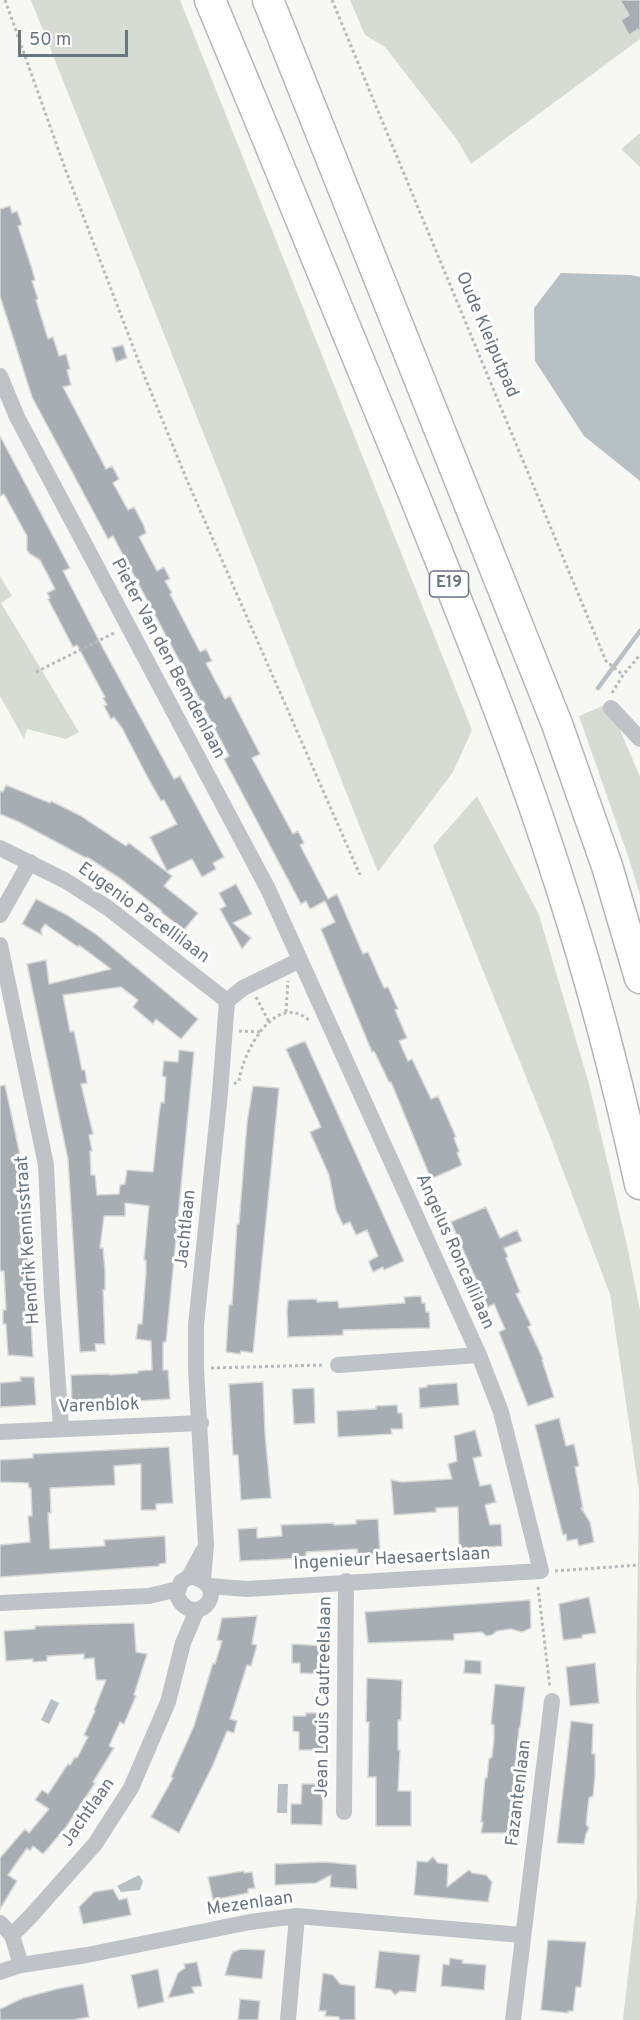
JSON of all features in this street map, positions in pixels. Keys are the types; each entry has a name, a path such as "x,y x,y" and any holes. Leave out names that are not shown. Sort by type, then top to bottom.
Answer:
{"highway":[{"name":"E19","path":"210,0 341,313 512,746 560,883 620,1089 640,1184"},
{"name":"E19","path":"268,0 557,724 607,866 640,978"}],"street":[{"name":"Pieter Van den Bemdenlaan","path":"0,375 17,417 268,890 295,963"},
{"path":"611,708 640,739"},
{"name":"Eugenio Pacellilaan","path":"0,848 66,881 108,908 227,1001"},
{"path":"0,915 30,862"},
{"name":"Hendrik Kennisstraat","path":"0,945 46,1165 61,1428"},
{"path":"227,1001 250,985 295,963"},
{"name":"Angelus Roncallilaan","path":"295,963 479,1355 501,1412 541,1571"},
{"name":"Jachtlaan","path":"21,1965 6,1929 30,1917 95,1844 131,1788 168,1702 206,1545 201,1423 196,1369 196,1325 227,1001"},
{"path":"338,1365 479,1355"},
{"name":"Varenblok","path":"0,1432 201,1423"},
{"name":"Ingenieur Haesaertslaan","path":"0,1604 149,1596 346,1581 541,1571"},
{"name":"Jean Louis Cautreelslaan","path":"344,1812 346,1581"},
{"name":"Fazantenlaan","path":"513,2020 552,1701"},
{"path":"288,2020 297,1916"},
{"name":"Mezenlaan","path":"21,1965 55,1958 87,1955 250,1922 297,1916 522,1935"},
{"path":"0,1972 21,1965"}],"path":[{"path":"5,0 66,171 140,365 186,478 360,875"},
{"name":"Oude Kleiputpad","path":"332,0 606,661 623,675"},
{"path":"36,672 127,626"},
{"path":"611,708 608,699 623,675 640,655"},
{"path":"286,1012 295,963"},
{"path":"250,985 269,1022"},
{"path":"220,1093 239,1081 244,1059 269,1022 286,1012 303,1015 316,1028"},
{"path":"225,1030 261,1032"},
{"path":"196,1369 338,1365"},
{"path":"552,1701 537,1583 541,1571 639,1565"}],"shaded area":[{"path":"31,0 180,0 472,730 453,772 378,872"},
{"path":"350,0 635,0 640,8 640,39 471,164 458,141 385,47 365,35"},
{"path":"640,133 640,167 621,149"},
{"path":"561,273 640,277 640,481 584,436 535,361 534,308"},
{"path":"0,576 12,596 1,603 79,732 66,739 27,729 24,739 0,696"},
{"path":"605,705 615,718 640,777 640,895 579,716"},
{"path":"477,796 539,915 589,1084 640,1311 640,2020 623,2020 637,1897 636,1693 639,1491 610,1294 549,1134 433,846"},
{"path":"51,1699 59,1703 49,1724 41,1720"},
{"path":"278,1784 288,1784 287,1813 277,1813"},
{"path":"139,1875 143,1881 140,1890 121,1892 117,1886"}],"building":[{"path":"620,0 640,0 640,33 638,29 629,35 621,20 629,15"},
{"path":"10,206 12,213 17,211 22,225 18,226 35,280 32,281 38,299 36,300 48,339 53,337 59,356 66,354 71,385 63,387 106,469 112,466 119,479 113,483 128,510 134,507 144,526 146,533 139,537 157,571 164,567 170,579 165,581 172,593 170,594 200,652 206,649 212,661 206,663 207,665 225,699 230,696 260,754 252,758 293,834 298,831 304,843 300,845 328,899 337,894 363,954 368,952 384,988 388,987 407,1038 399,1041 408,1061 412,1059 431,1099 438,1096 456,1137 454,1138 459,1151 457,1153 462,1165 431,1179 391,1082 374,1051 372,1052 321,929 335,922 325,901 310,909 306,901 301,904 224,759 229,756 187,675 113,536 108,539 32,397 0,296 0,209"},
{"path":"123,345 127,358 116,362 112,348"},
{"path":"0,436 70,568 63,571 105,652 174,779 180,776 224,857 213,863 216,869 202,877 192,859 167,871 150,837 177,824 164,800 161,801 122,728 114,717 111,719 104,706 107,705 103,698 105,697 77,645 73,647 48,599 50,598 47,593 55,589 40,560 27,550 27,536 4,494 0,496"},
{"path":"6,785 50,803 51,801 81,816 126,846 129,843 172,876 164,886 198,913 184,930 121,879 87,857 0,814 0,791 3,792"},
{"path":"236,884 252,914 233,923 251,938 242,949 220,909 226,906 219,893"},
{"path":"36,899 67,915 97,935 198,1019 181,1039 156,1019 153,1024 133,1007 138,1000 121,987 63,995 70,1032 74,1031 82,1070 85,1070 87,1083 81,1084 93,1134 89,1135 92,1151 90,1151 91,1175 95,1175 97,1195 119,1194 120,1185 125,1184 127,1170 153,1172 161,1102 164,1103 166,1077 162,1076 164,1061 178,1062 179,1050 194,1052 166,1342 163,1342 163,1370 168,1370 170,1399 72,1405 71,1375 109,1375 152,1370 151,1341 136,1339 138,1324 142,1324 149,1206 125,1203 125,1216 104,1216 100,1248 103,1248 105,1271 105,1290 103,1290 105,1344 95,1344 96,1351 80,1352 68,1159 27,964 46,960 49,984 111,969 79,945 78,947 45,924 41,930 42,935 22,924"},
{"path":"305,1041 404,1261 384,1270 383,1267 373,1272 370,1265 369,1261 378,1256 367,1230 356,1235 350,1222 343,1225 336,1210 329,1175 310,1132 321,1127 286,1049"},
{"path":"5,1085 22,1165 33,1357 8,1355 6,1324 3,1324 3,1310 6,1310 4,1271 0,1271 0,1086"},
{"path":"253,1086 279,1088 253,1353 241,1351 240,1354 226,1352 247,1123"},
{"path":"486,1207 500,1238 517,1230 522,1241 504,1248 508,1257 506,1258 520,1292 516,1294 531,1325 528,1327 543,1359 554,1397 528,1406 499,1332 505,1329 494,1304 488,1307 451,1222"},
{"path":"421,1296 426,1312 429,1312 430,1328 343,1330 343,1335 288,1337 288,1300 338,1301 339,1308 405,1303 404,1297"},
{"path":"20,1377 34,1377 36,1405 0,1407 0,1383 21,1381"},
{"path":"263,1382 271,1498 241,1500 238,1455 233,1455 229,1384"},
{"path":"457,1383 459,1405 420,1408 419,1388 427,1387 427,1385"},
{"path":"314,1388 315,1423 294,1424 292,1389"},
{"path":"397,1405 398,1413 402,1413 403,1429 391,1429 392,1434 338,1437 337,1411 376,1409 376,1406"},
{"path":"559,1418 566,1446 574,1444 579,1466 575,1467 583,1508 581,1508 590,1522 594,1542 579,1546 577,1539 567,1541 566,1534 563,1535 535,1425"},
{"path":"475,1430 482,1456 473,1458 480,1486 491,1484 496,1502 485,1505 490,1525 501,1524 502,1546 459,1549 458,1507 436,1508 436,1512 394,1515 391,1480 402,1482 452,1479 448,1464 457,1461 454,1436"},
{"path":"169,1447 173,1503 156,1504 156,1510 141,1510 141,1464 114,1466 115,1485 50,1488 51,1513 48,1513 50,1549 105,1546 104,1540 165,1536 166,1563 159,1564 159,1566 0,1577 0,1545 30,1542 28,1516 32,1516 31,1488 28,1483 0,1482 0,1460 33,1458 33,1454"},
{"path":"378,1519 380,1554 358,1555 357,1549 306,1552 306,1558 240,1561 238,1529 257,1528 257,1538 282,1536 281,1525 356,1524 356,1520"},
{"path":"589,1597 596,1633 582,1635 582,1638 563,1640 559,1604"},
{"path":"530,1600 531,1628 522,1632 511,1629 497,1631 486,1636 482,1632 454,1634 454,1640 368,1643 365,1612"},
{"path":"257,1616 252,1644 257,1645 251,1666 247,1665 230,1719 237,1721 234,1733 227,1731 213,1765 179,1833 151,1817 173,1778 171,1777 194,1726 222,1641 217,1640 222,1618"},
{"path":"134,1623 136,1652 147,1654 134,1695 136,1696 124,1724 120,1722 109,1746 114,1748 93,1782 95,1783 66,1827 43,1854 33,1846 30,1851 27,1848 8,1875 17,1881 0,1909 0,1858 25,1829 29,1833 49,1809 35,1800 42,1790 48,1794 68,1764 70,1765 75,1757 77,1758 88,1737 84,1735 106,1680 96,1680 94,1658 84,1659 84,1654 47,1656 47,1661 33,1662 33,1659 6,1661 4,1631 35,1629 35,1626"},
{"path":"292,1644 325,1646 324,1674 300,1673 300,1663 292,1663"},
{"path":"465,1660 481,1661 481,1674 464,1673"},
{"path":"595,1663 599,1703 570,1706 566,1667"},
{"path":"367,1678 402,1680 401,1720 398,1720 398,1750 400,1750 398,1791 411,1791 411,1826 376,1826 376,1777 368,1777"},
{"path":"495,1684 525,1687 509,1833 481,1833 485,1778 487,1778 489,1759 492,1757 494,1740 494,1725 491,1724"},
{"path":"306,1713 326,1713 325,1750 299,1750 299,1732 293,1731 293,1716 306,1716"},
{"path":"571,1721 593,1724 592,1754 595,1754 595,1776 593,1796 589,1798 586,1824 589,1828 584,1844 557,1843"},
{"path":"302,1784 323,1784 322,1825 291,1824 291,1804 301,1804"},
{"path":"433,1857 438,1863 448,1864 447,1887 469,1870 472,1873 486,1875 492,1882 488,1902 414,1895 417,1861 427,1862"},
{"path":"325,1862 356,1865 357,1889 330,1887 331,1875 316,1883 275,1885 275,1864"},
{"path":"244,1871 244,1873 252,1872 255,1888 248,1889 248,1893 213,1900 208,1877"},
{"path":"113,1889 119,1900 127,1898 131,1915 83,1924 79,1907 94,1892"},
{"path":"548,1940 586,1942 581,1987 576,1987 573,2011 568,2011 568,2013 541,2010"},
{"path":"241,1949 265,1950 262,1979 225,1975 231,1955"},
{"path":"379,1951 420,1955 416,1992 400,1991 395,1995 391,1990 375,1988"},
{"path":"450,1958 463,1960 462,1963 486,1965 484,1990 441,1986 443,1964 449,1965"},
{"path":"197,1962 202,1986 192,1987 194,1993 168,1998 178,1973 185,1968 184,1964"},
{"path":"158,1969 164,2002 138,2008 131,1975"},
{"path":"323,1973 333,1975 340,1984 355,1986 355,2020 339,2020 339,2017 325,2016 326,2011 319,2011"},
{"path":"83,1984 89,2017 73,2020 0,2020 0,2009 23,1998"},
{"path":"240,1999 260,2001 258,2020 238,2020"}],"waterway":[{"path":"598,688 640,631"}]}
